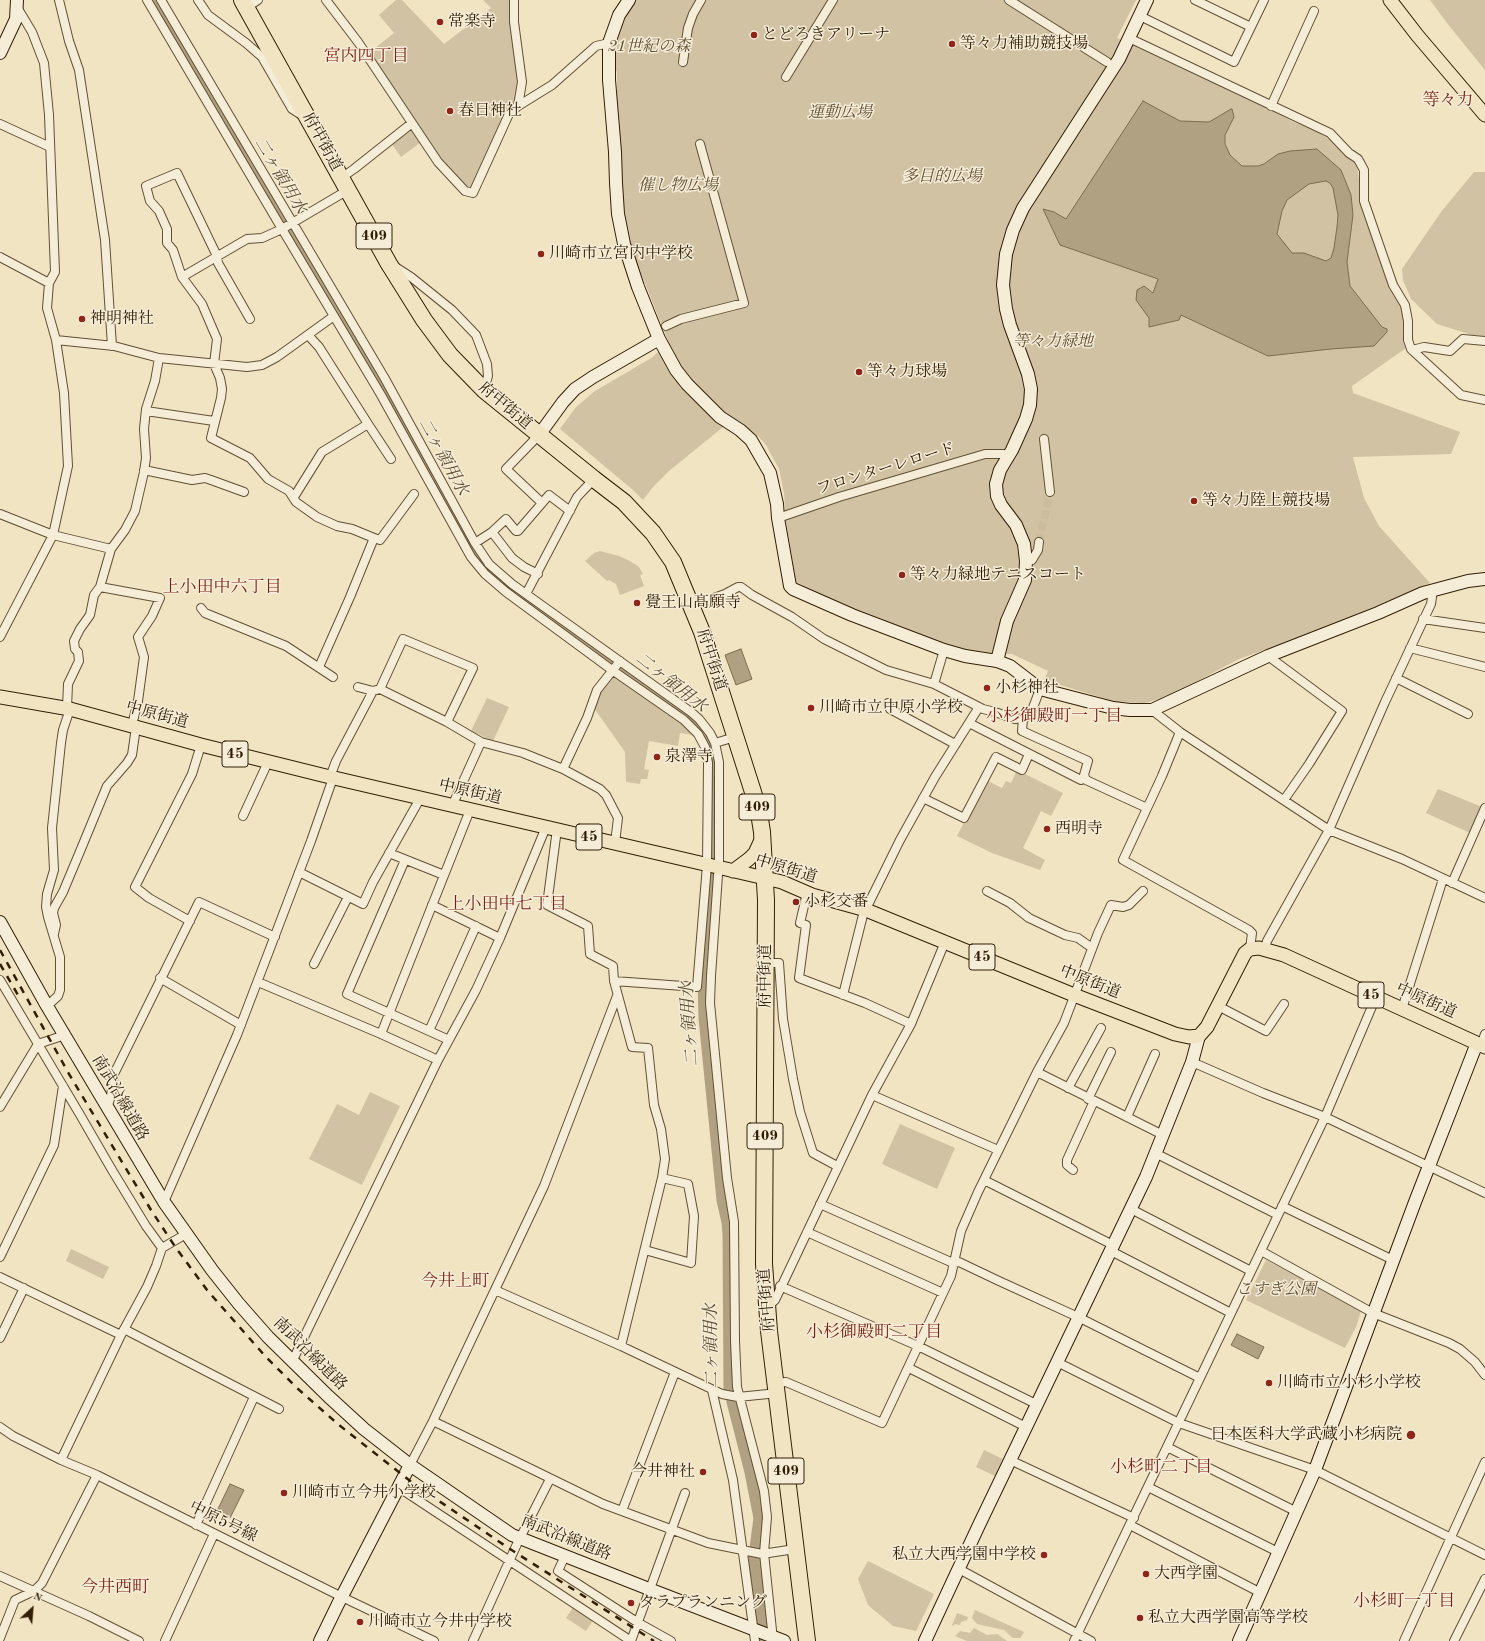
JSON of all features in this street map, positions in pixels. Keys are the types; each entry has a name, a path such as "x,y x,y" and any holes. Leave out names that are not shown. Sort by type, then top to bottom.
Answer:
{"highway":[{"name":"府中街道","path":"249,3 309,120 389,264 424,320 450,355 484,390 624,502 665,548 673,562 692,606 736,737 759,813 762,838 765,878 766,963 764,1264 807,1641"}],"main road":[{"path":"1390,0 1417,35 1485,115"},
{"name":"中原街道","path":"0,697 68,708 201,745 331,778 615,843 715,869 733,871 782,882 806,893 866,910 1074,995 1175,1034 1189,1038 1199,1036"},
{"path":"733,871 755,853 762,838"},
{"path":"1199,1036 1207,1027 1245,952 1250,949"},
{"name":"中原街道","path":"1250,949 1265,949 1284,955 1402,1009 1482,1042"}],"street":[{"path":"59,0 69,42 79,70 105,240 112,346"},
{"path":"147,0 287,226 384,377 475,543 494,569 526,594 699,719 710,733 715,743 719,762 710,1003 727,1178 734,1222 735,1341 738,1397 764,1491 766,1517 763,1554 775,1639"},
{"path":"160,0 287,226 334,316 382,395 471,558 485,574 506,592 612,670 684,720 698,734 705,746 708,763 715,869 697,986 614,981"},
{"path":"198,0 208,14 262,57 292,109 309,120"},
{"path":"326,0 358,42 438,162 465,191 473,193 509,114 518,106 552,84 596,46 609,43"},
{"path":"514,0 514,22 522,82 518,106"},
{"path":"629,0 619,15 609,43 609,80 618,214 624,244 638,287 659,339 676,370 687,384 720,417 745,435 756,448 770,473 777,504 778,518 790,586 793,589 852,615 944,650 965,656 997,661 1010,666 1040,688 1114,708 1152,710 1268,656 1378,613 1423,593 1468,581 1485,579"},
{"path":"683,62 688,28 693,14 701,0"},
{"path":"786,76 833,0"},
{"path":"1010,0 1107,62"},
{"path":"997,661 1007,621 1025,580 1026,561 1022,538 1016,525 1001,505 997,496 996,484 1000,470 1012,450 1026,419 1030,406 1031,389 1028,374 1010,325 1006,309 1004,285 1006,254 1013,230 1027,202 1118,59 1147,0"},
{"path":"1195,0 1251,27"},
{"path":"1140,16 1234,62 1264,0"},
{"path":"0,53 16,20 17,3"},
{"path":"0,637 53,535 68,466 64,393 56,340 47,308 49,283 55,272 50,147 44,63 32,32 17,3"},
{"path":"1271,106 1314,11"},
{"path":"1129,38 1330,133 1349,153 1358,158 1364,170 1364,201 1393,285 1405,305 1408,321 1408,340 1412,350 1461,395 1485,400"},
{"path":"182,277 247,239 262,238 287,226 345,184 412,123"},
{"path":"0,124 50,147"},
{"path":"666,326 681,319 744,303 700,144"},
{"path":"250,319 218,263 217,256 177,173 146,186 150,201 159,211 167,229 168,243 173,250 182,277 200,300 216,336 217,343 214,364 220,378 222,389 211,438 250,458 268,479 289,491 296,502 317,517 336,526 352,529 380,540 414,494"},
{"path":"0,257 49,283"},
{"path":"389,264 411,276 452,310 476,335 487,364 488,376 484,390"},
{"path":"56,340 112,346 159,358 247,367 262,365 277,357 334,316"},
{"path":"308,335 319,347 390,459"},
{"path":"541,502 506,468 539,435 560,405 575,389 659,339"},
{"path":"1412,350 1424,347 1450,351 1462,339 1485,341"},
{"path":"47,1006 58,996 60,990 60,957 46,907 47,894 54,870 52,828 61,743 68,708 68,684 79,661 78,652 74,645 74,641 90,615 94,595 100,587 111,548 125,530 135,511 146,458 144,424 146,411 159,358"},
{"path":"146,411 214,421"},
{"path":"294,497 322,452 368,424"},
{"path":"1044,439 1050,492"},
{"name":"フロンターレロード","path":"778,518 839,497 985,454 1003,454"},
{"path":"144,470 192,480 205,478 244,492"},
{"path":"526,594 538,574 577,497 594,479"},
{"path":"475,543 492,532 506,519 516,531 518,530 549,494 570,511"},
{"path":"0,514 53,535 111,548"},
{"path":"492,532 512,558 524,567 538,574"},
{"path":"319,667 374,538"},
{"path":"1032,560 1038,550 1039,542"},
{"path":"54,935 56,925 53,913 54,908 81,849 107,786 127,764 132,754 134,726 144,657 138,637 152,616 160,598 100,587"},
{"path":"692,606 741,587 824,639 886,670 934,684 979,707 1015,719 1023,718 1031,713 1040,688"},
{"path":"1265,949 1267,941 1329,830 1396,678 1431,604 1433,590"},
{"path":"202,608 205,613 280,643 333,677"},
{"path":"1424,619 1485,628"},
{"path":"164,1202 241,1025 258,982 323,808 336,760 404,639 472,668 447,722"},
{"path":"1410,648 1485,667"},
{"path":"934,684 944,650"},
{"path":"1268,656 1342,711 1309,764 1284,800"},
{"path":"563,769 587,718 597,690 620,661"},
{"path":"1396,678 1468,714"},
{"path":"358,687 376,690 447,722 481,742 523,753 563,769 600,789 606,795 618,818 615,843"},
{"path":"888,703 890,709 955,744"},
{"path":"843,995 863,916 900,840 923,798 979,707"},
{"path":"1152,710 1180,732 1329,830 1380,849 1485,898"},
{"path":"1023,718 1022,731 1088,761 1084,778"},
{"path":"969,723 1081,780 1084,778 1146,808"},
{"path":"1180,732 1123,860 1252,932 1250,949"},
{"path":"715,743 736,737"},
{"path":"452,806 481,742"},
{"path":"190,921 149,898 135,887 192,774 201,745"},
{"path":"923,798 964,818 996,757 1022,770 1029,754"},
{"path":"243,816 268,762"},
{"path":"299,872 363,904 389,853 417,804 418,798"},
{"path":"1452,883 1485,808"},
{"path":"381,1034 470,810"},
{"path":"292,1362 438,1060 476,990 551,828"},
{"path":"551,828 547,905 588,926 590,954 613,966 617,996 632,1047 648,1048 654,1105 662,1129 665,1159 662,1178 621,1346"},
{"path":"389,853 444,876"},
{"path":"405,860 347,994 449,1040"},
{"path":"1402,1009 1444,879"},
{"path":"987,891 1010,904 1029,918 1065,935 1078,938 1092,948"},
{"path":"495,1290 621,1346 712,1390 738,1397 777,1388 786,1382 882,1423 951,1276 962,1231 984,1180 1037,1072 1064,1023 1092,948 1111,905 1123,907 1129,905 1143,891"},
{"path":"806,893 800,923 806,925 799,978 911,1024"},
{"path":"314,964 348,897"},
{"path":"107,1108 111,1096 114,1074 160,978 199,902 275,937"},
{"path":"432,905 500,938"},
{"name":"南武沿線道路","path":"0,922 107,1108 164,1202 186,1234 239,1304 268,1337 292,1362 364,1429 410,1465 475,1510 520,1538 649,1589 755,1634 775,1639"},
{"path":"429,1031 476,926"},
{"path":"768,1305 775,1300 780,1286 807,1232 837,1166 872,1095 911,1024 945,942"},
{"path":"766,963 779,963 783,1019 793,1077 800,1112 813,1153 837,1166"},
{"path":"160,978 241,1025"},
{"path":"0,980 112,1170 146,1226 162,1248"},
{"path":"258,982 438,1060"},
{"path":"320,1641 433,1421 544,1186 617,996"},
{"path":"1076,1638 1325,1117 1376,997"},
{"path":"1218,1006 1266,1031 1284,1004"},
{"path":"1068,1088 1100,1028"},
{"path":"0,1107 38,1044 65,1035"},
{"path":"925,1641 1036,1404 1131,1209 1156,1153 1192,1062 1199,1036"},
{"path":"1239,1641 1315,1470 1429,1167 1482,1042"},
{"path":"1073,1170 1067,1165 1067,1160 1111,1052"},
{"path":"1127,1118 1156,1054"},
{"path":"1192,1062 1263,1093 1325,1117 1429,1167 1484,1191"},
{"path":"1037,1072 1163,1135"},
{"path":"0,1257 54,1145 63,1086"},
{"path":"872,1095 998,1150"},
{"path":"1156,1153 1278,1216"},
{"path":"645,1250 691,1263 694,1216 688,1184 662,1178"},
{"path":"984,1180 1112,1248 1231,1314"},
{"path":"820,1204 953,1263 959,1262 1078,1317 1200,1378"},
{"path":"1282,1206 1393,1260"},
{"path":"1131,1209 1251,1271"},
{"path":"807,1232 943,1294"},
{"path":"61,1460 123,1332 147,1288 162,1248 186,1234"},
{"path":"1261,1251 1373,1313 1449,1343 1460,1349 1475,1362 1485,1375"},
{"path":"0,1277 123,1332 279,1409"},
{"path":"780,1286 918,1346 1036,1404"},
{"path":"0,1338 24,1288"},
{"path":"1057,1362 1180,1423 1315,1470 1485,1555"},
{"path":"909,1368 1026,1427"},
{"path":"622,1511 675,1372"},
{"path":"712,1390 733,1480 755,1634"},
{"path":"196,1525 254,1397"},
{"path":"433,1421 603,1504 708,1543 763,1554 796,1549"},
{"name":"中原5号線","path":"0,1427 13,1436 61,1460 97,1475 214,1534 434,1641"},
{"path":"1167,1447 1297,1512"},
{"path":"1010,1460 1132,1522 1261,1593"},
{"path":"1404,1641 1485,1462"},
{"path":"0,1638 15,1600 34,1591 42,1583 97,1475"},
{"path":"472,1641 520,1538 550,1479"},
{"path":"398,1487 509,1562 631,1641 685,1493"},
{"path":"1148,1487 1278,1552"},
{"path":"165,1641 214,1534"},
{"path":"565,1556 558,1571 637,1622 672,1641"},
{"path":"959,1569 1076,1638 1091,1641"},
{"path":"0,1576 89,1616 139,1641"},
{"path":"1454,1641 1485,1579"}],"green space":[{"path":"396,0 402,0 444,44 491,8 483,0 511,0 520,82 515,105 472,189 466,188 442,162 370,52 394,33 379,15"},
{"name":"等々力緑地","path":"634,0 1136,0 1117,38 1274,111 1293,122 1310,128 1331,140 1357,164 1363,212 1389,285 1404,312 1406,348 1352,386 1353,393 1460,432 1451,454 1353,457 1364,498 1379,526 1430,583 1325,628 1239,659 1160,699 1144,703 1116,702 1044,680 1048,671 1012,654 990,654 959,649 895,626 834,601 796,582 786,522 784,493 779,469 766,445 759,437 733,419 669,471 653,487 643,500 560,429 576,407 595,391 653,357 668,341 629,243 622,210 617,108 617,73 614,62 615,45 624,18"},
{"path":"1430,0 1485,0 1485,70 1450,27"},
{"path":"411,127 421,142 401,157 391,143"},
{"path":"1474,172 1485,172 1485,336 1472,335 1437,324 1411,299 1403,280 1402,269 1441,212"},
{"path":"600,551 619,556 639,567 643,574 640,575 644,586 620,595 616,584 609,580 607,581 585,561 594,553"},
{"path":"611,675 614,675 685,726 693,735 680,733 678,746 649,741 644,769 649,770 647,779 641,779 640,784 626,782 625,752 594,708 598,692"},
{"path":"487,698 509,707 493,741 471,731"},
{"path":"1017,770 1063,793 1051,816 1041,811 1023,848 1045,860 1040,870 992,853 957,836 986,780 1002,788 1006,781 1011,783"},
{"path":"1438,789 1482,807 1470,833 1426,813"},
{"path":"370,1092 400,1106 362,1185 309,1159 337,1104 359,1115"},
{"path":"900,1124 955,1148 937,1189 882,1164"},
{"path":"71,1249 109,1267 103,1279 66,1261"},
{"name":"こすぎ公園","path":"1266,1260 1361,1311 1356,1327 1345,1348 1246,1300"},
{"path":"984,1450 1003,1459 995,1476 976,1467"},
{"path":"868,1561 934,1594 916,1631 893,1626 868,1605 858,1579"},
{"path":"574,1606 594,1619 586,1631 566,1618"},
{"path":"975,1610 1024,1632 1020,1638 1013,1638 1004,1630 977,1624 972,1618"},
{"path":"957,1613 968,1617 967,1620 961,1622 960,1625 955,1624 953,1626 952,1625"},
{"path":"974,1628 987,1635 997,1634 1007,1641 967,1641 955,1636 960,1631 970,1633"}],"shaded area":[{"path":"1143,101 1180,121 1209,122 1232,109 1234,117 1225,135 1225,144 1230,155 1242,166 1258,166 1264,164 1278,154 1290,151 1317,149 1341,170 1351,195 1353,215 1347,262 1350,286 1382,327 1387,329 1387,332 1374,346 1268,356 1181,315 1179,320 1149,327 1149,318 1136,300 1137,290 1144,286 1153,293 1158,279 1060,245 1043,209 1054,212 1066,219","holes":["1326,181 1330,183 1333,188 1338,215 1334,248 1331,258 1326,261 1304,253 1292,253 1277,234 1282,211 1287,200 1309,184"]},
{"path":"741,649 752,679 736,685 725,655"},
{"path":"1237,1334 1264,1347 1258,1359 1231,1345"},
{"path":"230,1484 244,1490 230,1518 217,1511"}],"waterway":[{"name":"二ヶ領用水","path":"154,0 384,389 471,547 484,565 523,599 690,718 705,734 712,757 714,784 713,878 708,920 705,978 706,1018 724,1200 730,1234 731,1390 752,1472 761,1518 755,1564 766,1641"}],"tunnel":[{"path":"1039,542 1050,492"}],"railway":[{"path":"0,950 69,1074 151,1210 176,1248 207,1290 265,1356 297,1388 339,1425 414,1484 510,1549 654,1641"},
{"path":"0,964 18,995"}],"place":[{"name":"常楽寺","path":"440,22"},
{"name":"とどろきアリーナ","path":"754,35"},
{"name":"等々力補助競技場","path":"952,44"},
{"name":"春日神社","path":"450,111"},
{"name":"川崎市立宮内中学校","path":"541,254"},
{"name":"神明神社","path":"82,319"},
{"name":"等々力球場","path":"859,372"},
{"name":"等々力陸上競技場","path":"1194,501"},
{"name":"等々力緑地テニスコート","path":"902,575"},
{"name":"覺王山髙願寺","path":"637,603"},
{"name":"小杉神社","path":"987,688"},
{"name":"川崎市立中原小学校","path":"811,708"},
{"name":"泉澤寺","path":"657,757"},
{"name":"西明寺","path":"1047,829"},
{"name":"小杉交番","path":"796,902"},
{"name":"川崎市立小杉小学校","path":"1269,1383"},
{"name":"日本医科大学武蔵小杉病院","path":"1411,1435"},
{"name":"今井神社","path":"703,1472"},
{"name":"川崎市立今井小学校","path":"284,1493"},
{"name":"私立大西学園中学校","path":"1044,1555"},
{"name":"大西学園","path":"1146,1574"},
{"name":"タラプランニング","path":"631,1603"},
{"name":"私立大西学園高等学校","path":"1140,1618"},
{"name":"川崎市立今井中学校","path":"360,1622"}],"district":[{"name":"宮内四丁目","path":"366,57"},
{"name":"等々力","path":"1448,101"},
{"name":"上小田中六丁目","path":"222,588"},
{"name":"小杉御殿町一丁目","path":"1054,717"},
{"name":"上小田中七丁目","path":"507,905"},
{"name":"今井上町","path":"455,1282"},
{"name":"小杉御殿町二丁目","path":"874,1333"},
{"name":"小杉町二丁目","path":"1161,1468"},
{"name":"今井西町","path":"115,1588"},
{"name":"小杉町一丁目","path":"1404,1602"}],"park label":[{"name":"21世紀の森","path":"649,47"},
{"name":"運動広場","path":"840,113"},
{"name":"多目的広場","path":"942,177"},
{"name":"催し物広場","path":"678,186"}]}
